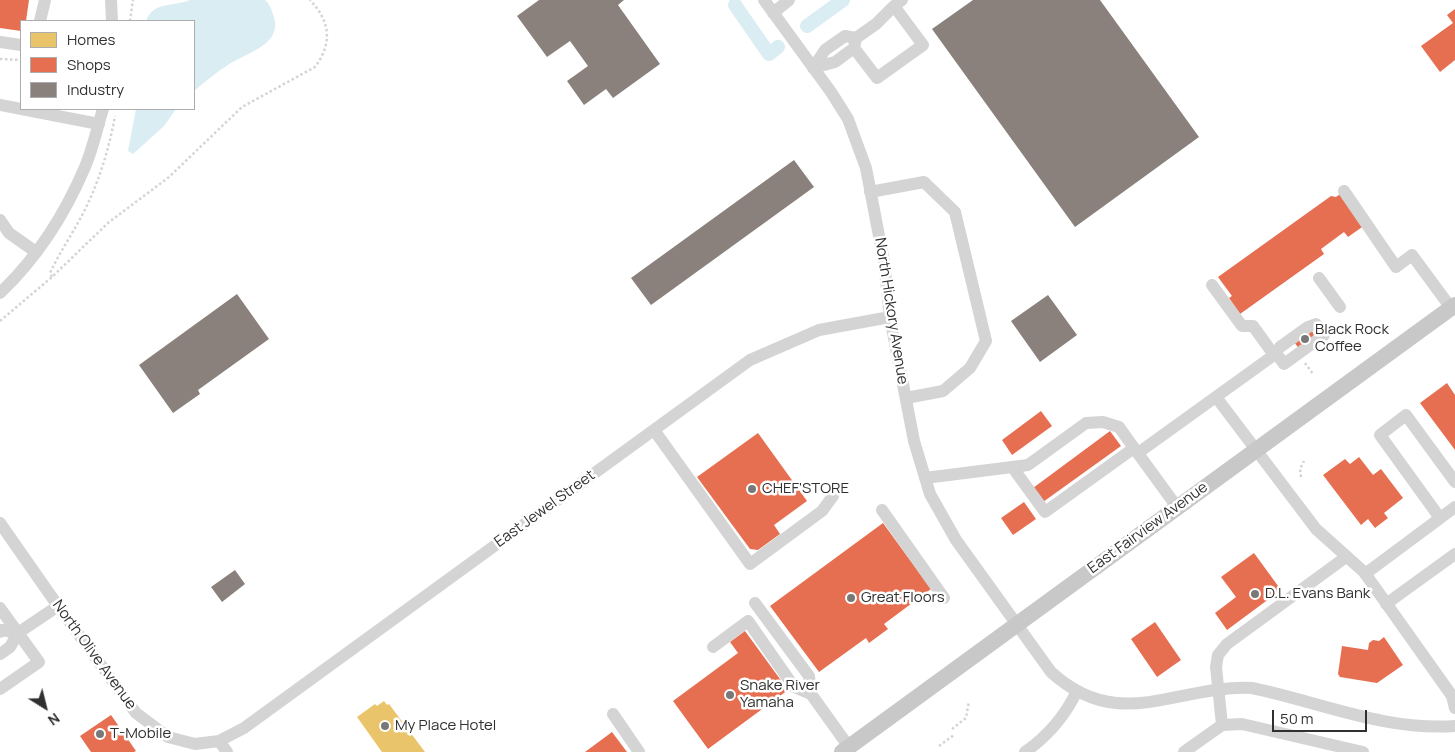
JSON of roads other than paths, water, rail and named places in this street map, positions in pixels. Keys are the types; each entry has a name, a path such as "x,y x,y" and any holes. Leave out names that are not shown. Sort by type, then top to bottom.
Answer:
{"main road":[{"name":"East Fairview Avenue","path":"845,749 1454,306"}],"street":[{"path":"40,20 45,0"},
{"path":"111,0 112,20"},
{"name":"North Hickory Avenue","path":"764,0 848,119 866,168 884,262 890,317 914,441 930,494 956,540 1051,672 1077,692 1100,701 1130,704 1217,690 1252,688 1393,724 1425,727 1455,726"},
{"path":"773,12 789,0"},
{"path":"813,68 835,62 855,43 876,24 898,3 923,45 877,78 855,43"},
{"path":"0,42 20,45"},
{"path":"0,105 20,109"},
{"path":"26,110 98,124"},
{"path":"0,293 48,237 85,166 103,110"},
{"path":"870,192 924,182 955,212 986,341 970,368 943,392 906,398"},
{"path":"1344,191 1396,267 1412,255 1454,306"},
{"path":"0,220 9,232 36,252"},
{"path":"1319,278 1340,306"},
{"path":"1013,468 1045,512 1216,397 1274,355 1253,326 1242,326 1212,285"},
{"name":"East Jewel Street","path":"219,741 244,728 750,360 819,330 890,317"},
{"path":"1216,397 1316,529 1365,574 1386,604 1448,681 1455,708"},
{"path":"1440,518 1380,435 1406,415 1455,482"},
{"path":"925,478 1028,465 1086,423 1103,422 1119,427 1177,507"},
{"path":"654,430 750,564 822,511 833,496"},
{"path":"1365,574 1455,507"},
{"path":"882,510 944,598"},
{"name":"North Olive Avenue","path":"0,523 136,713 168,737 195,744 219,741"},
{"path":"1386,604 1455,554"},
{"path":"1222,725 1217,690 1216,659 1222,648 1346,557"},
{"path":"755,603 809,676 811,694 845,749"},
{"path":"0,654 10,647 18,633 58,606"},
{"path":"0,608 39,662 0,690"},
{"path":"713,647 748,621 794,686 811,694"},
{"path":"0,632 2,630 18,633"},
{"path":"1025,752 1052,728 1070,706 1077,692"},
{"path":"613,714 639,752"},
{"path":"1184,752 1222,725 1242,724 1363,752"},
{"path":"219,741 227,752"}],"waterway":[{"path":"807,26 843,0"},
{"path":"735,5 769,54 778,47"}],"place":[{"name":"Black Rock Coffee","path":"1305,339"},
{"name":"CHEF'STORE","path":"752,489"},
{"name":"D.L. Evans Bank","path":"1255,594"},
{"name":"Great Floors","path":"851,598"},
{"name":"Snake River Yamaha","path":"730,695"},
{"name":"My Place Hotel","path":"385,726"},
{"name":"T-Mobile","path":"100,734"}]}
